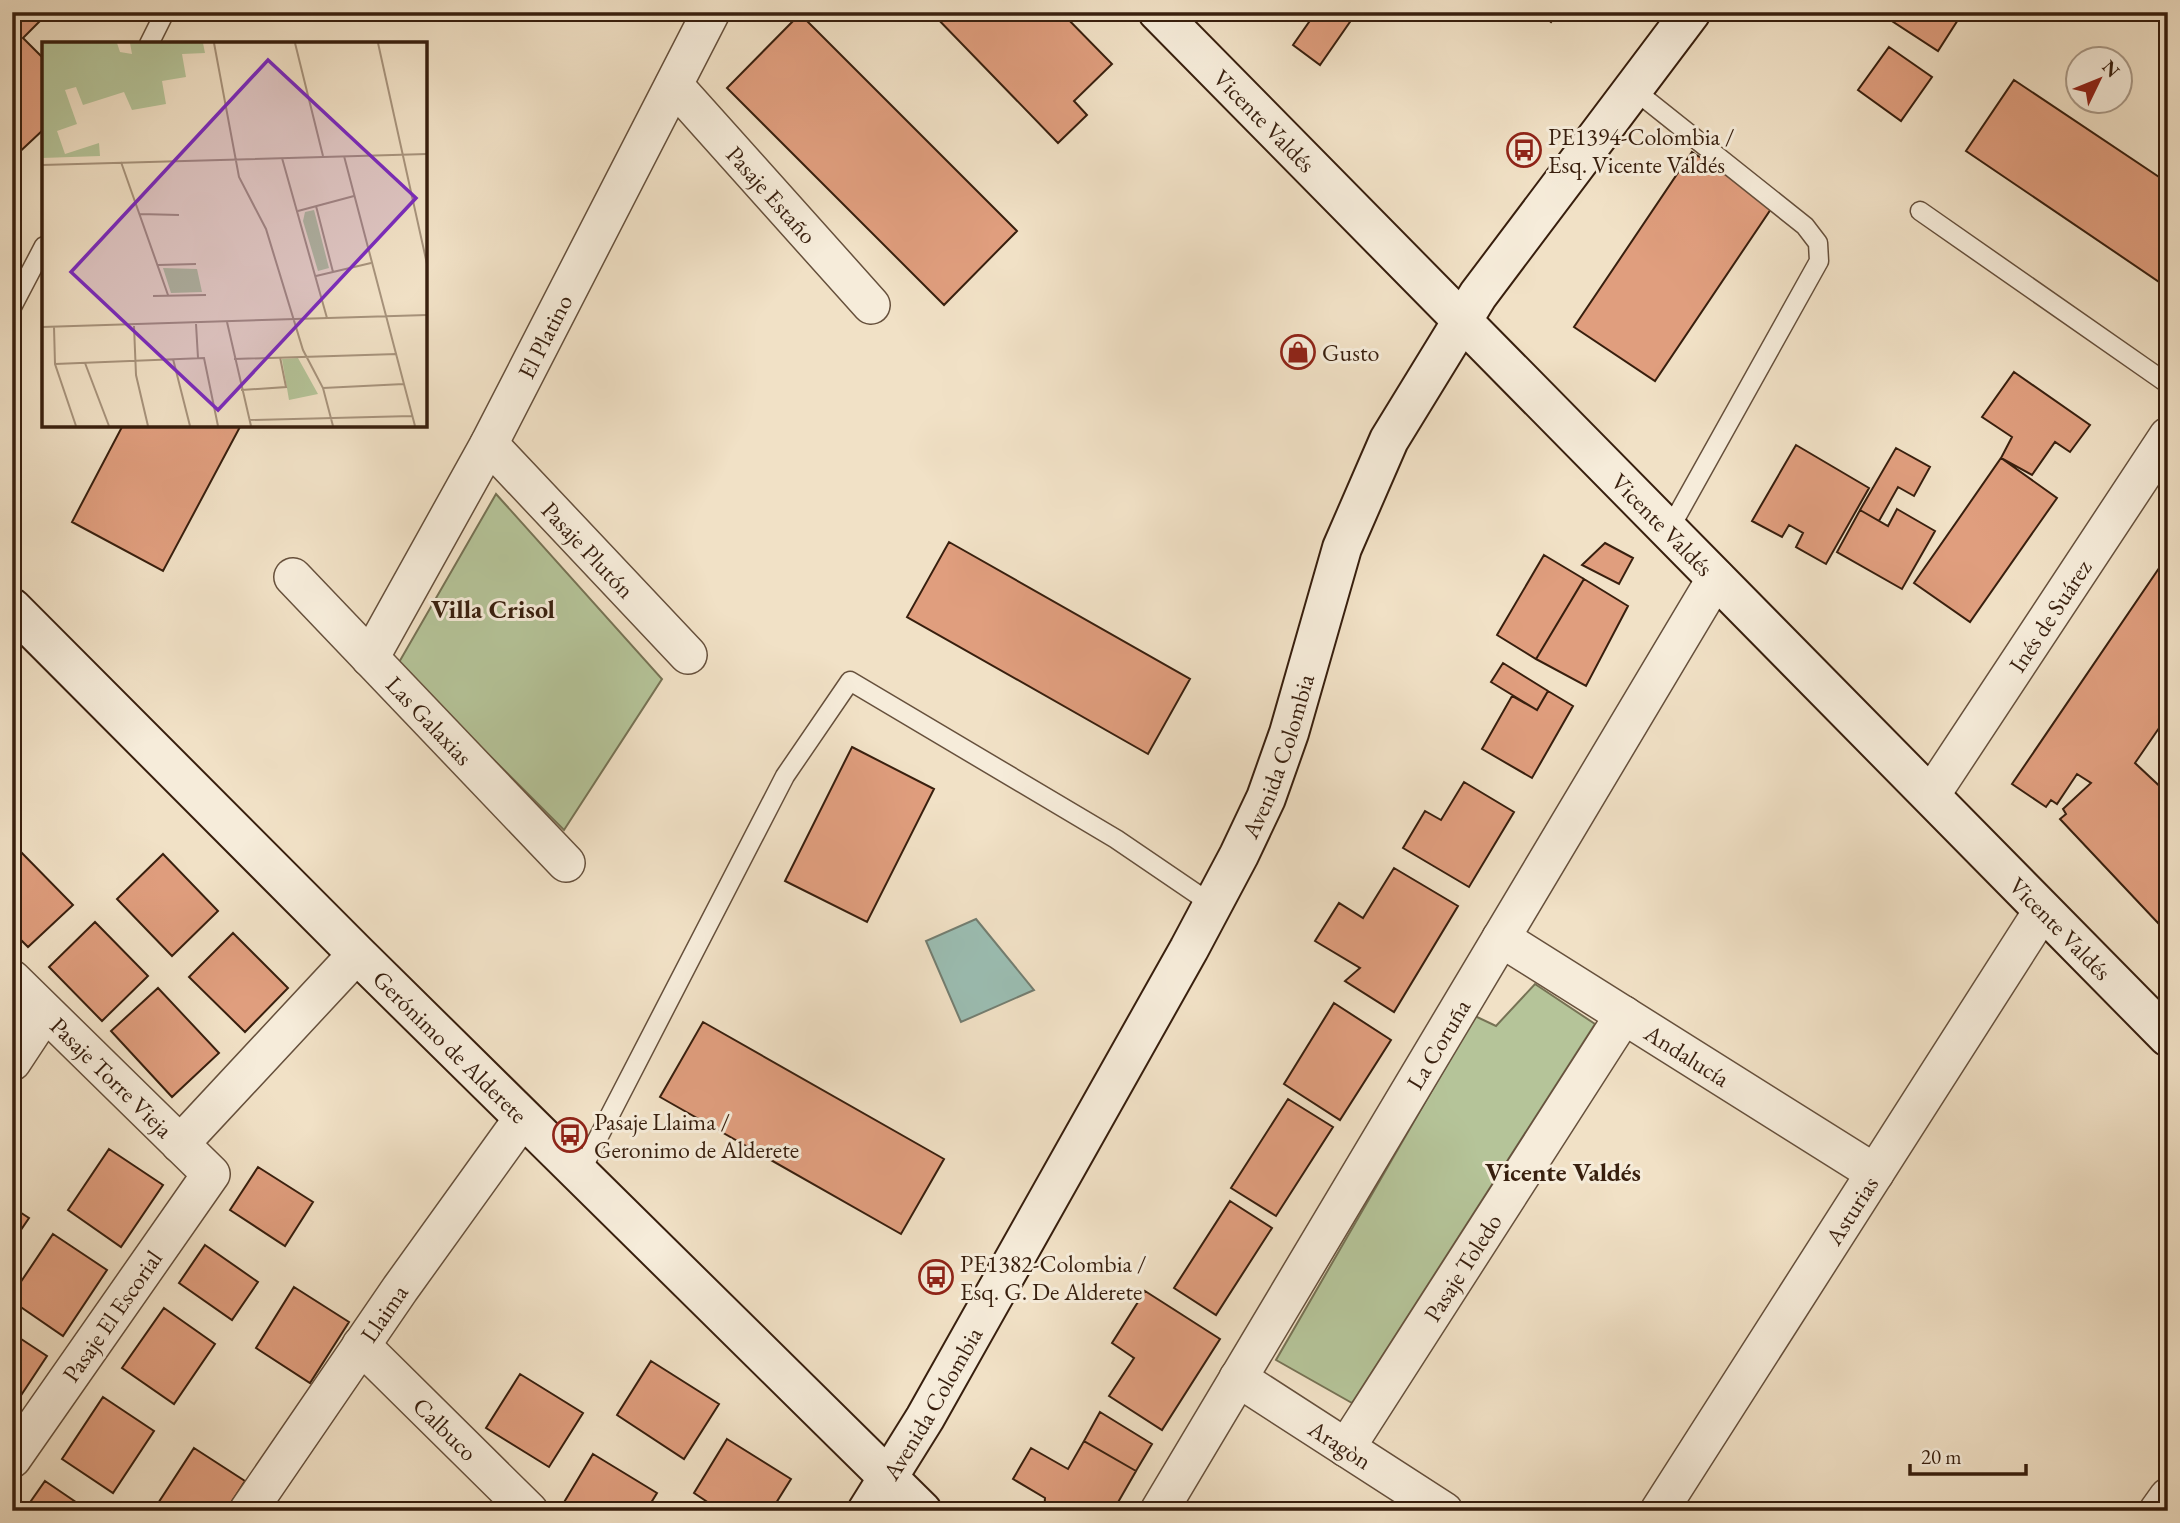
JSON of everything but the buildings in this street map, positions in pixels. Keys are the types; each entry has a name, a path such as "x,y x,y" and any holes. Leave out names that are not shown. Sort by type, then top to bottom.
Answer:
{"main road":[{"name":"Vicente Valdés","path":"1158,12 2168,1037"},
{"name":"Avenida Colombia","path":"867,1511 889,1478 1213,905 1255,820 1276,769 1342,548 1389,440 1463,320 1691,12"},
{"name":"Gerónimo de Alderete","path":"17,623 358,954 922,1511"}],"street":[{"name":"El Platino","path":"370,658 489,444 711,12"},
{"name":"Pasaje Estaño","path":"674,85 871,305"},
{"name":"Inés de Suárez","path":"1931,795 2168,436"},
{"name":"Pasaje Plutón","path":"489,444 688,654"},
{"name":"Las Galaxias","path":"293,578 566,863"},
{"name":"La Coruña","path":"1158,1511 1716,578"},
{"name":"Asturias","path":"1659,1511 2043,911"},
{"name":"Andalucía","path":"1502,938 1875,1173"},
{"path":"180,1143 358,954"},
{"name":"Pasaje Torre Vieja","path":"12,979 211,1174"},
{"path":"12,1062 45,1012"},
{"name":"Pasaje Toledo","path":"1346,1448 1624,1015"},
{"name":"Llaima","path":"248,1511 361,1345 523,1118"},
{"name":"Pasaje El Escorial","path":"12,1459 211,1174"},
{"name":"Calbuco","path":"361,1345 529,1511"},
{"name":"Aragòn","path":"1238,1378 1444,1511"},
{"path":"2158,1511 2168,1497"}],"lane":[{"path":"150,42 165,12"},
{"path":"1633,89 1805,226 1818,243 1819,261 1669,530"},
{"path":"1920,211 2168,384"},
{"path":"12,307 42,250"},
{"path":"580,1174 785,776 850,681 1116,839 1213,905"}],"green space":[{"path":"496,494 662,679 564,830 398,664"},
{"path":"1535,984 1595,1024 1352,1403 1276,1360 1475,1016 1496,1026"}],"water":[{"path":"976,919 1034,990 961,1022 926,941"}],"place":[{"name":"PE1394-Colombia / Esq. Vicente Valdés","path":"1524,150"},
{"name":"Gusto","path":"1298,352"},
{"name":"Pasaje Llaima / Geronimo de Alderete","path":"570,1135"},
{"name":"PE1382-Colombia / Esq. G. De Alderete","path":"936,1277"}],"district":[{"name":"Villa Crisol","path":"493,609"},
{"name":"Vicente Valdés","path":"1563,1172"}]}
